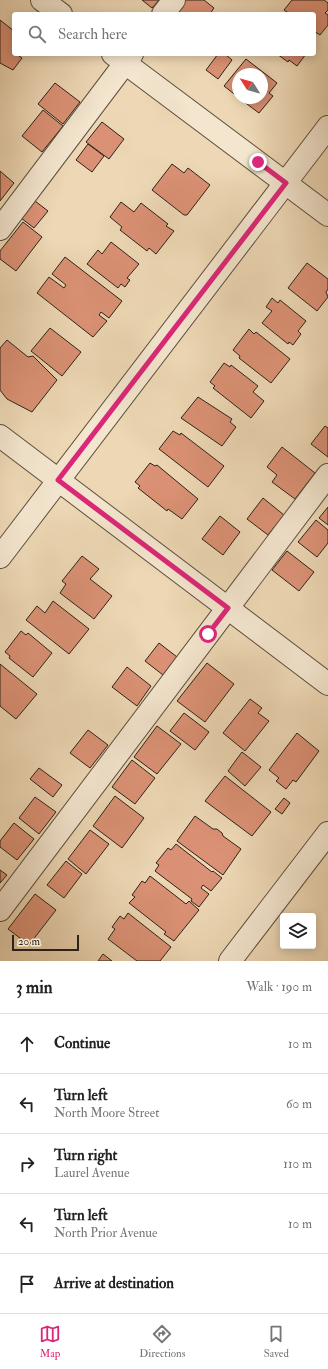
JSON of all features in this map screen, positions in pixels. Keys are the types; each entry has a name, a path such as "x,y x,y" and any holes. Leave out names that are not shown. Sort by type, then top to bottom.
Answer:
{"street":[{"path":"42,0 58,12"},
{"path":"165,12 174,0"},
{"path":"0,229 124,57 328,216"},
{"path":"0,557 328,126"},
{"path":"0,436 328,684"},
{"path":"0,910 328,475"},
{"path":"230,961 328,833"}],"building":[{"path":"142,0 159,0 152,8"},
{"path":"184,0 204,0 214,8 211,12 175,12"},
{"path":"292,0 324,0 328,3 328,10 325,13 328,15 328,25 320,35 316,32 316,12 287,12 284,10"},
{"path":"0,20 12,29 12,56 19,56 22,58 13,70 0,63"},
{"path":"216,56 227,56 232,60 218,79 206,70"},
{"path":"280,56 304,56 297,66 289,60 288,62"},
{"path":"246,59 258,68 239,68"},
{"path":"232,76 232,92 224,86"},
{"path":"268,76 277,83 269,93 273,96 268,102"},
{"path":"55,83 80,102 63,124 38,104"},
{"path":"247,104 266,104 259,113"},
{"path":"43,110 63,126 42,152 22,136"},
{"path":"102,122 124,139 109,159 86,142"},
{"path":"88,144 104,156 92,172 76,160"},
{"path":"172,164 184,173 188,168 210,185 187,215 184,215 152,190"},
{"path":"0,171 14,183 0,201"},
{"path":"35,201 48,211 34,228 21,218"},
{"path":"121,202 134,212 141,203 168,224 166,226 174,231 156,254 149,248 147,251 120,230 122,227 110,217"},
{"path":"23,222 42,237 16,271 0,259 0,251"},
{"path":"111,242 139,264 127,278 130,280 125,287 121,284 118,288 87,264 98,250 102,254"},
{"path":"65,257 122,301 109,318 101,312 99,315 107,321 93,337 37,293 49,277 64,288 66,285 52,274"},
{"path":"307,263 328,279 328,289 326,292 328,297 317,311 288,288"},
{"path":"272,298 278,303 280,300 306,321 298,331 301,334 293,345 289,342 288,344 262,323 272,311 266,307"},
{"path":"50,328 81,352 62,376 31,351"},
{"path":"249,329 254,334 256,332 290,359 271,383 239,358 240,356 233,350"},
{"path":"7,340 28,357 33,356 57,380 32,412 7,399 0,390 0,348"},
{"path":"224,363 230,367 231,365 258,386 253,392 264,401 251,418 213,388 215,386 210,382"},
{"path":"198,397 232,419 230,422 236,427 222,446 181,418"},
{"path":"325,426 328,428 328,457 311,444"},
{"path":"173,431 180,435 181,433 224,466 208,487 159,449"},
{"path":"282,447 315,473 295,499 272,482 277,475 267,467"},
{"path":"150,463 155,466 157,465 198,499 182,519 168,509 167,511 138,488 140,486 135,482"},
{"path":"263,498 284,515 268,535 247,519"},
{"path":"328,507 328,525 319,518"},
{"path":"220,516 240,532 223,555 202,539"},
{"path":"316,520 328,530 328,543 317,557 298,542"},
{"path":"287,551 314,572 299,591 272,570"},
{"path":"82,556 99,569 90,579 112,596 94,619 60,593 66,584 62,581"},
{"path":"53,601 89,629 69,654 26,620 37,606 45,613"},
{"path":"21,631 26,635 28,633 52,653 33,677 9,658 10,656 5,652"},
{"path":"159,643 177,657 163,675 145,661"},
{"path":"207,663 234,684 205,722 177,701"},
{"path":"0,664 37,694 16,719 0,706"},
{"path":"127,667 151,686 137,706 112,687"},
{"path":"250,699 262,708 258,713 269,721 245,751 223,733"},
{"path":"184,713 209,732 195,750 170,731"},
{"path":"157,726 181,744 157,774 134,757"},
{"path":"88,730 108,745 90,768 70,753"},
{"path":"297,733 319,751 296,782 293,780 286,789 276,781 279,778 269,770"},
{"path":"242,752 261,767 245,786 228,771"},
{"path":"132,760 155,778 135,804 112,787"},
{"path":"39,768 62,785 53,797 30,779"},
{"path":"225,776 271,812 252,836 205,801"},
{"path":"115,796 144,818 122,848 93,826"},
{"path":"35,797 56,812 39,834 19,818"},
{"path":"284,798 290,803 282,814 275,809"},
{"path":"195,816 213,829 217,829 223,836 241,849 223,875 177,841"},
{"path":"14,823 34,839 17,860 0,847 0,841"},
{"path":"90,830 109,844 86,874 68,859"},
{"path":"176,844 222,878 211,891 203,885 201,888 209,894 199,907 191,901 192,899 155,871 159,865 156,863 168,848 171,850"},
{"path":"66,861 82,874 64,898 47,885"},
{"path":"0,870 7,875 0,883"},
{"path":"150,876 186,904 189,901 199,910 174,941 164,934 166,932 129,903 135,897 132,895 142,881 145,883"},
{"path":"35,894 56,910 29,945 8,929"},
{"path":"128,913 171,947 160,961 137,961 108,939 115,929 112,927 120,916 124,919"},
{"path":"103,954 112,961 98,961"}],"route":[{"path":"208,634 228,608 58,480 286,183 258,162"}]}
